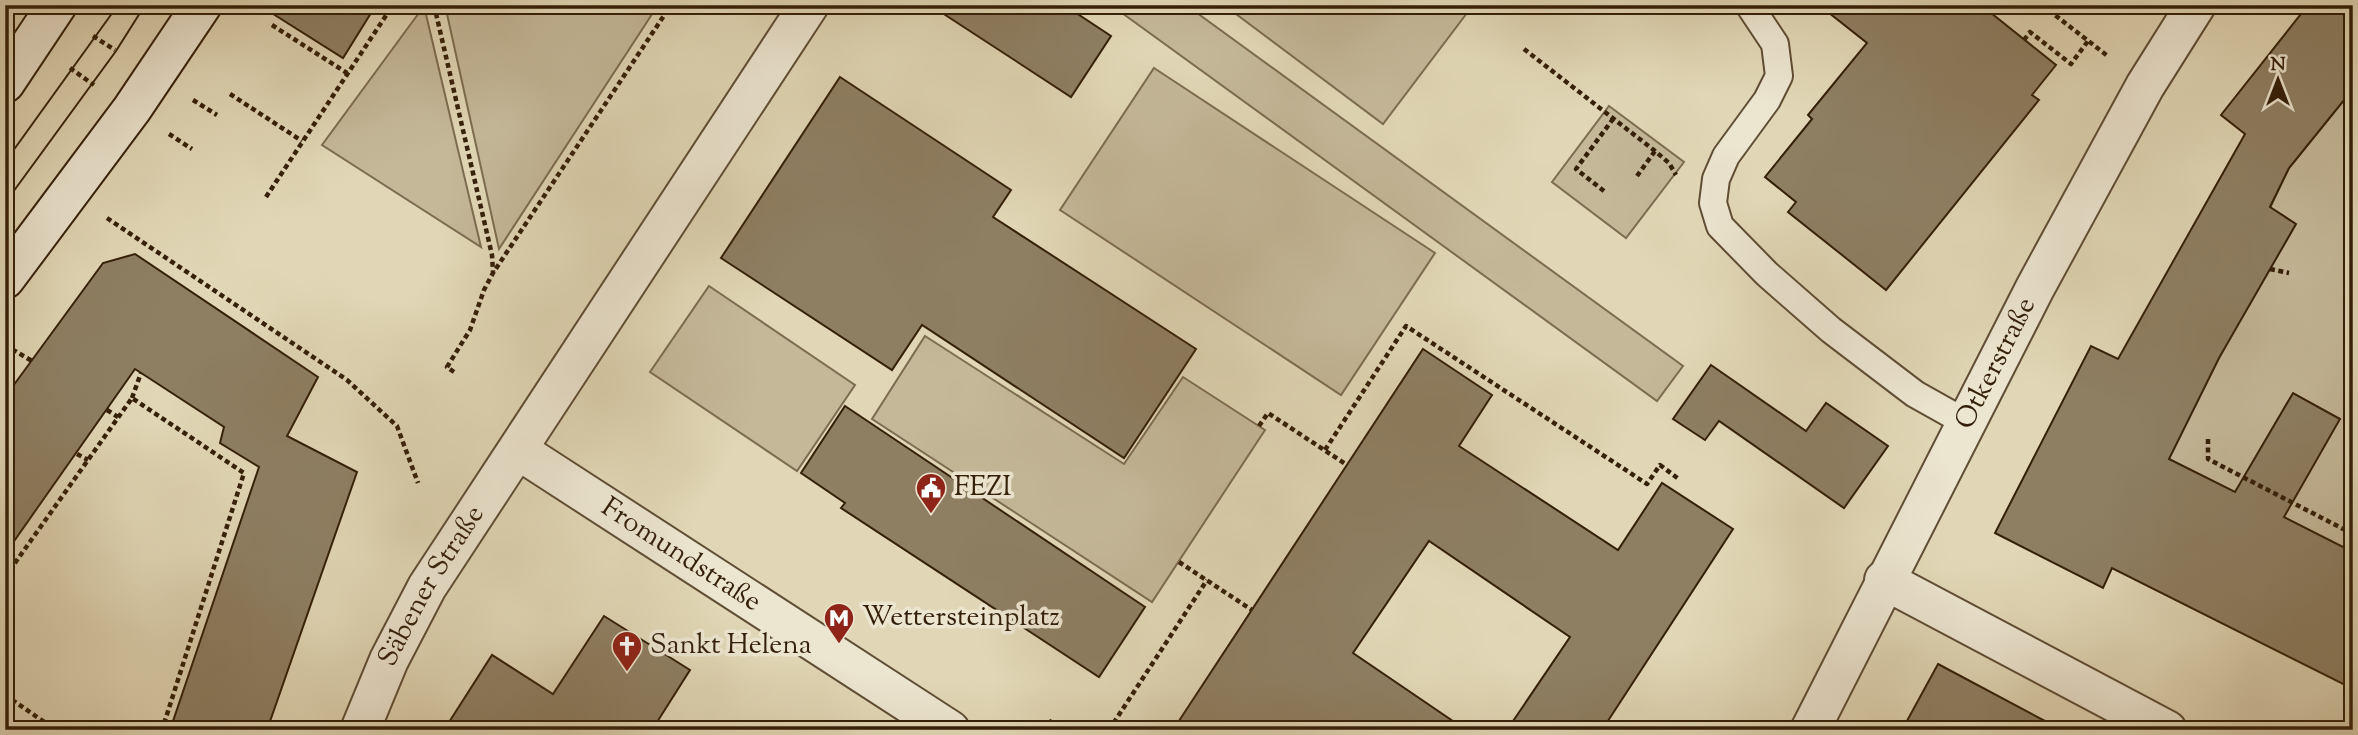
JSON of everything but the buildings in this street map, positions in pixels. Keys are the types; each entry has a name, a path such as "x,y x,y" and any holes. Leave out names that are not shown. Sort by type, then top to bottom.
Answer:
{"street":[{"path":"5,83 57,5"},
{"path":"5,279 132,109 202,5"},
{"path":"518,450 809,5"},
{"name":"Otkerstraße","path":"1810,730 1965,422 2136,102 2196,5"},
{"name":"Säbener Straße","path":"360,730 389,660 427,587 518,450"},
{"name":"Fromundstraße","path":"518,450 950,730"},
{"path":"1884,580 2167,730"}],"lane":[{"path":"1749,5 1775,44 1779,76 1767,100 1726,156 1716,179 1713,203 1720,226 1767,274 1831,330 1915,394 1965,422"}],"path":[{"path":"266,197 393,5"},
{"path":"434,5 492,256 493,273"},
{"path":"454,372 447,367 470,330 493,273 671,5"},
{"path":"2024,40 2030,32 2071,64 2088,41 2042,5"},
{"path":"272,25 347,73"},
{"path":"1524,49 1655,151 1669,163 1677,176 1713,203"},
{"path":"230,94 302,141"},
{"path":"1604,191 1576,169 1613,119"},
{"path":"1637,176 1655,151"},
{"path":"2346,167 2353,175"},
{"path":"106,218 347,380 397,426 418,483"},
{"path":"2270,269 2289,273"},
{"path":"1325,450 1406,326 1647,484 1660,466 1680,480"},
{"path":"5,345 32,361"},
{"path":"5,577 132,398 142,373"},
{"path":"132,398 244,473 162,730"},
{"path":"107,410 119,417"},
{"path":"1259,426 1268,413 1348,466"},
{"path":"2208,439 2208,460 2353,534"},
{"path":"77,453 88,460"},
{"path":"1179,562 1252,610"},
{"path":"1109,730 1207,580"},
{"path":"5,695 56,730"},
{"path":"1045,730 1052,720"}],"shaded area":[{"path":"445,5 658,5 499,249"},
{"path":"1111,5 1186,5 1683,366 1657,401"},
{"path":"1224,5 1473,5 1383,124"},
{"path":"424,6 481,247 322,145"},
{"path":"1154,68 1435,253 1341,395 1060,210"},
{"path":"2353,89 2353,552 2168,459 2219,358 2294,223 2270,208 2289,168"},
{"path":"1609,106 1684,162 1626,238 1552,182"},
{"path":"709,286 855,385 797,471 650,372"},
{"path":"925,336 1124,464 1183,377 1265,430 1152,602 872,419"}],"tram line":[{"path":"5,162 118,5"},
{"path":"5,203 116,51 145,5"}],"place":[{"name":"FEZI","path":"931,515"},
{"name":"Wettersteinplatz","path":"839,645"},
{"name":"Sankt Helena","path":"627,673"}]}
